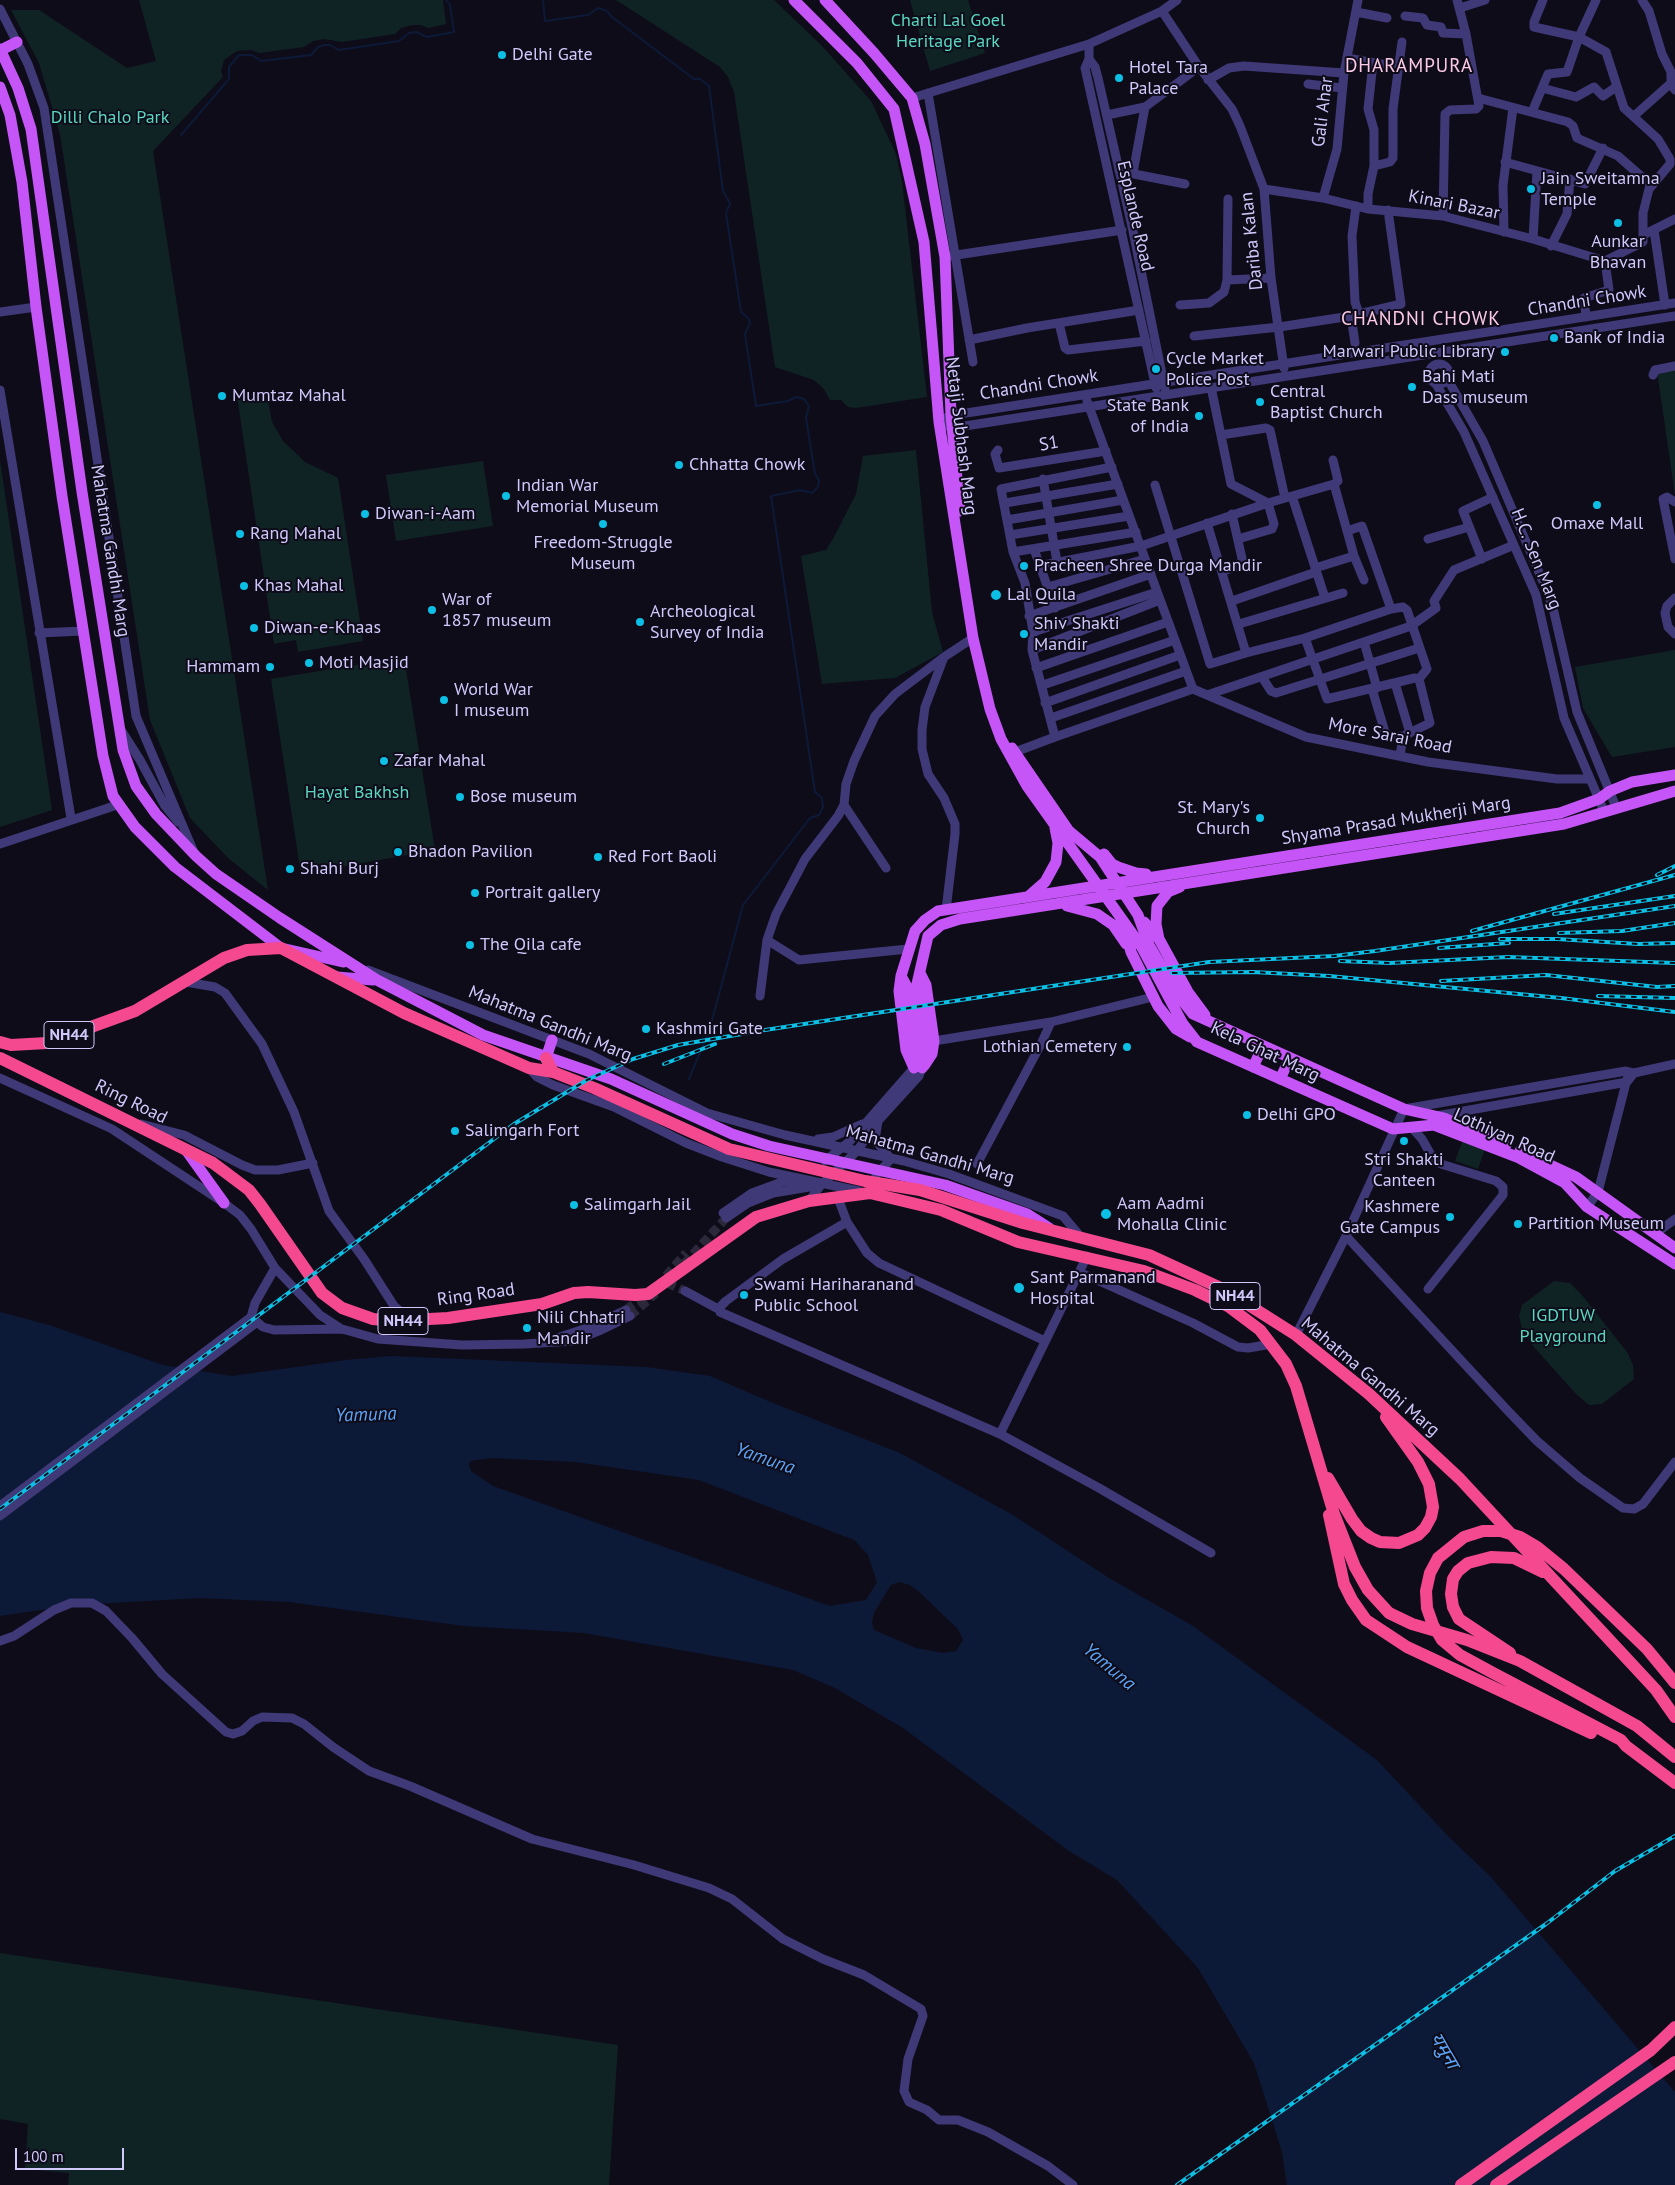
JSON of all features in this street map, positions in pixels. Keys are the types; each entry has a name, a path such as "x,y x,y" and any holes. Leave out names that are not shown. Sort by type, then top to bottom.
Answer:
{"highway":[{"path":"186,982 224,958 247,950 281,948 404,1012 529,1068 553,1072 729,1149 856,1179 920,1190 1025,1219 1050,1229 1080,1236"},
{"name":"NH44","path":"0,1042 11,1045 47,1043 135,1011 186,982"},
{"name":"Ring Road","path":"0,1058 213,1163 249,1190 322,1294 342,1308 373,1319 411,1320 448,1318 542,1304 574,1293 648,1294 756,1217 809,1201 870,1193"},
{"path":"546,1058 553,1072"},
{"path":"614,1107 637,1109"},
{"name":"Mahatma Gandhi Marg","path":"870,1193 941,1210 1018,1242 1086,1256 1144,1271 1195,1290 1228,1306 1260,1330 1286,1364 1296,1386 1334,1514 1355,1568 1368,1590 1390,1613 1412,1624 1467,1640 1520,1661 1637,1726 1675,1757"},
{"name":"Mahatma Gandhi Marg","path":"1080,1236 1150,1255 1225,1290 1296,1335 1369,1394 1460,1479 1553,1577 1656,1690 1675,1717"},
{"path":"1318,1461 1352,1519 1370,1538 1380,1542 1399,1543 1418,1535 1425,1528 1431,1517 1433,1507 1429,1484 1418,1462 1369,1394"},
{"path":"1318,1461 1337,1558 1352,1600 1366,1620 1407,1647 1614,1744 1626,1746"},
{"path":"1675,1683 1647,1649 1564,1569 1538,1547 1520,1537 1500,1531 1483,1531 1464,1536 1438,1558 1430,1573 1426,1591 1427,1608 1432,1625 1442,1640 1460,1655 1621,1740 1626,1746 1675,1783"},
{"name":"Mahatma Gandhi Marg","path":"1520,1661 1491,1638 1470,1628 1459,1618 1452,1600 1453,1579 1458,1571 1468,1563 1481,1558 1502,1556 1520,1560 1553,1577"},
{"path":"1461,2185 1651,2050 1675,2027"},
{"path":"1634,2062 1675,2040"},
{"path":"1496,2185 1654,2074 1675,2062"},
{"path":"1654,2074 1675,2067"}],"main road":[{"name":"Netaji Subhash Marg","path":"794,0 857,63 894,109 924,242 939,422 973,638 990,709 1001,739 1027,786 1104,896"},
{"name":"Netaji Subhash Marg","path":"825,0 912,98 925,144 950,256 951,415 962,537 979,646 993,705 1015,752 1069,831 1100,857 1123,893"},
{"path":"0,49 17,42"},
{"name":"Mahatma Gandhi Marg","path":"0,49 18,88 31,129 82,492 123,750 136,786 156,814 216,874 280,918 377,980 483,1035 546,1058 611,1078 732,1134 769,1146 945,1185 1025,1219"},
{"path":"0,87 10,115 21,172 36,307 102,756 118,804 135,827 175,867 281,948 349,963"},
{"name":"Shyama Prasad Mukherji Marg","path":"1097,886 1560,813 1600,799 1610,791 1632,782 1675,775"},
{"name":"Shyama Prasad Mukherji Marg","path":"1104,896 1564,824 1675,791"},
{"path":"1029,896 1045,882 1056,862 1058,842 1054,825"},
{"path":"1069,831 1102,852 1112,864 1118,867 1136,873 1167,874"},
{"path":"1159,939 1156,924 1157,906 1168,892 1188,883"},
{"path":"918,1068 906,1050 899,990 900,976 908,949 915,931 925,920 938,912 946,910 1097,886"},
{"name":"Kela Ghat Marg","path":"1123,893 1138,916 1150,945 1178,995 1194,1014 1212,1024 1404,1109 1436,1116"},
{"path":"918,1068 924,1041 917,984 928,936 941,925 960,919 1104,896"},
{"name":"Kela Ghat Marg","path":"1104,896 1141,946 1183,1024 1197,1042 1280,1079 1392,1133"},
{"path":"1054,904 1077,907 1097,914 1113,925 1131,952 1154,997 1176,1029 1197,1042"},
{"path":"1138,916 1159,939 1188,992 1212,1024"},
{"path":"1124,924 1131,952"},
{"path":"918,1068 932,1054 934,1041 926,985 920,973"},
{"path":"333,976 377,980"},
{"path":"546,1058 552,1040"},
{"path":"1253,1067 1263,1046"},
{"path":"1280,1079 1290,1058"},
{"name":"Lothiyan Road","path":"1436,1116 1576,1177 1675,1248"},
{"name":"Lothiyan Road","path":"1392,1133 1411,1127 1434,1125 1517,1157 1565,1183 1587,1206 1675,1264"},
{"path":"186,1150 224,1203"}],"street":[{"path":"912,98 1089,44 1162,11 1177,0"},
{"name":"Gali Ahar","path":"1323,198 1337,150 1344,73 1358,0"},
{"path":"1443,216 1445,114 1450,110 1477,109 1478,98 1466,34 1458,4 1485,0"},
{"path":"1543,0 1534,22 1534,27 1578,37 1606,52 1624,108 1658,139 1671,160 1651,184 1644,212 1643,242 1605,261 1608,290 1584,298 1586,317"},
{"path":"1532,112 1550,73 1561,74 1567,72 1578,37 1596,0"},
{"path":"1634,116 1673,86 1671,72 1662,54 1649,11 1642,0"},
{"path":"0,8 17,42 44,108 136,716 196,856"},
{"name":"Dariba Kalan","path":"1162,11 1208,80 1232,109 1264,189 1271,278 1286,376"},
{"path":"1356,12 1387,18"},
{"path":"1405,16 1424,18 1427,24 1440,26 1443,33 1466,34"},
{"path":"1374,166 1390,162 1393,158 1393,115 1402,42"},
{"name":"Esplande Road","path":"1089,44 1089,59 1085,68 1146,341 1161,395"},
{"path":"1347,58 1398,67"},
{"path":"1089,59 1095,66 1120,170 1159,383"},
{"path":"1368,209 1368,194 1374,166 1374,130 1368,106 1373,63"},
{"path":"1208,80 1229,68 1244,66 1344,73"},
{"path":"1107,115 1145,107 1199,67"},
{"path":"1308,84 1342,88"},
{"path":"1542,88 1578,97 1594,87 1604,96 1616,87"},
{"path":"928,93 950,256 973,362"},
{"path":"1478,98 1568,122 1573,126 1577,138 1603,148 1625,160 1651,184"},
{"path":"1133,173 1145,107"},
{"path":"1504,232 1505,162 1513,108"},
{"path":"1505,162 1587,183 1603,148"},
{"path":"1120,170 1185,184"},
{"path":"1534,239 1537,170"},
{"path":"1551,246 1567,214 1570,179"},
{"name":"Kinari Bazar","path":"1264,189 1323,198 1368,209 1443,216 1534,239 1551,246 1605,261"},
{"path":"1180,305 1209,303 1224,292 1227,280 1228,199"},
{"path":"1355,343 1352,236 1356,206"},
{"path":"1194,336 1278,327 1355,315 1401,304 1388,210"},
{"path":"1643,235 1675,219"},
{"path":"950,256 1122,230"},
{"path":"1654,230 1665,305"},
{"path":"1227,280 1271,278"},
{"name":"Chandni Chowk","path":"939,422 951,415 1675,304"},
{"path":"0,312 36,307"},
{"path":"969,340 1139,310"},
{"name":"Chandni Chowk","path":"952,428 1675,316"},
{"path":"1059,323 1065,348 1068,350 1146,341"},
{"path":"1428,342 1434,364 1429,373 1430,378 1436,384 1448,380 1450,373 1447,366 1440,363 1434,364"},
{"path":"1653,375 1655,370 1675,366"},
{"name":"H.C. Sen Marg","path":"1448,380 1483,441 1553,608 1576,712 1610,791 1610,809"},
{"name":"H.C. Sen Marg","path":"1436,384 1458,422 1493,497 1542,612 1564,718 1589,779 1600,799 1610,809"},
{"path":"1211,387 1231,484 1268,503 1274,527 1238,539"},
{"path":"0,390 71,818"},
{"path":"1015,752 1193,689 1085,395"},
{"path":"939,422 952,428"},
{"path":"1221,435 1266,428 1270,430 1288,497 1325,598"},
{"name":"S1","path":"998,450 996,454 998,468 1106,450"},
{"path":"1039,566 1141,546 1232,514 1334,484 1338,481 1333,460"},
{"path":"1055,737 1051,718 1045,703 1043,685 1036,668 1032,650 1033,632 1025,583 1013,552 1001,488 1112,467"},
{"path":"1043,479 1057,562"},
{"path":"1005,503 1118,484"},
{"path":"1334,484 1354,556 1364,580"},
{"path":"1155,485 1210,664 1246,652 1306,638 1391,609 1404,607 1407,610 1427,669 1418,679"},
{"path":"1482,559 1464,510 1493,497"},
{"path":"1675,502 1667,497 1663,499 1675,559"},
{"path":"1007,520 1124,500"},
{"path":"1498,508 1510,503"},
{"path":"1222,571 1243,564 1232,514"},
{"path":"1010,535 1129,516"},
{"path":"1208,523 1246,652"},
{"path":"1347,532 1362,526 1391,609"},
{"path":"1428,539 1469,527"},
{"path":"1013,552 1136,532"},
{"path":"1207,696 1411,626 1436,608 1434,601 1454,570 1514,545"},
{"path":"1034,549 1055,608"},
{"path":"1232,601 1354,556"},
{"path":"1048,588 1145,559"},
{"path":"1029,616 1151,574"},
{"path":"1239,624 1343,593"},
{"path":"1033,632 1159,596"},
{"path":"1032,650 1159,596"},
{"path":"1675,598 1667,606 1665,613 1668,628 1675,634"},
{"path":"1036,668 1168,622"},
{"path":"39,633 83,631"},
{"path":"760,996 767,940 776,914 805,859 833,825 844,805 846,784 854,761 875,716 895,694 973,638"},
{"path":"1306,638 1325,697 1329,699 1415,678 1418,679"},
{"path":"1043,685 1175,640"},
{"path":"1364,642 1385,732 1390,737 1407,735 1430,723 1418,679"},
{"path":"1262,677 1270,691 1276,693 1416,649"},
{"path":"1045,703 1180,655"},
{"path":"944,657 925,707 922,749 928,774 944,798 955,824 956,834 946,910"},
{"path":"1051,718 1186,672"},
{"path":"1395,683 1407,735 1400,756"},
{"name":"More Sarai Road","path":"1193,689 1306,737 1400,756 1557,779 1589,779"},
{"path":"119,728 140,760 165,806 183,828"},
{"path":"0,844 71,818 118,804"},
{"path":"844,805 886,868"},
{"path":"767,940 799,960 908,949"},
{"name":"Mahatma Gandhi Marg","path":"349,963 588,1054 707,1113 949,1174 1063,1216 1080,1236"},
{"path":"186,982 215,987 225,993 234,1002 262,1044 277,1073 333,1218 364,1259 394,1306 411,1320"},
{"path":"934,1041 1050,1022 1154,997"},
{"path":"977,1164 1041,1044 1050,1022"},
{"path":"1296,1335 1346,1236 1404,1109 1675,1064"},
{"path":"529,1068 537,1077 553,1085 614,1107 686,1143 722,1157 769,1172 807,1178 821,1184 870,1193 876,1176 891,1158 876,1140 878,1121"},
{"path":"809,1201 821,1184 857,1151 878,1121 919,1076 918,1068"},
{"path":"821,1184 773,1193 724,1215 752,1194 782,1182 807,1178 850,1141 918,1068"},
{"path":"1587,1206 1598,1192 1630,1072"},
{"path":"0,1078 112,1129 224,1203 240,1215 252,1229 275,1268 320,1315 342,1329"},
{"path":"1428,1289 1503,1195 1503,1187 1496,1181 1441,1164 1431,1155 1422,1139 1411,1127 1436,1116 1627,1082"},
{"path":"813,1140 833,1137 866,1122"},
{"path":"135,1123 184,1135 242,1165 256,1170 278,1170 313,1163"},
{"path":"838,1198 847,1222 867,1253 880,1263 1045,1341"},
{"path":"1655,1234 1675,1219"},
{"path":"720,1310 726,1301 783,1259 847,1222"},
{"path":"1346,1236 1537,1441 1587,1483 1623,1508 1634,1509 1643,1504 1675,1462"},
{"path":"1000,1434 1086,1256"},
{"path":"0,1506 254,1320 255,1303 275,1268"},
{"path":"1079,1272 1193,1323 1238,1347 1248,1348 1272,1344"},
{"path":"685,1291 720,1310 720,1312 1000,1434 1099,1488 1211,1553"},
{"path":"254,1320 274,1330 342,1329 378,1339 462,1345 573,1341 602,1330 628,1313"},
{"path":"0,1516 242,1329"},
{"path":"0,1641 14,1636 54,1610 71,1602 92,1603 106,1611 162,1674 226,1732 233,1734 242,1731 253,1721 262,1717 292,1718 304,1724 373,1773 410,1786 532,1839 634,1865 709,1888 732,1899 762,1925 783,1939 823,1960 864,1975 922,2009 923,2016 908,2059 904,2091 909,2102 927,2110 939,2120 958,2120 988,2132 1048,2166 1073,2185"}],"green space":[{"name":"Dilli Chalo Park","path":"139,0 443,0 446,24 428,28 421,25 412,25 401,28 395,34 342,42 323,39 313,41 304,47 259,53 252,50 237,51 224,60 221,71 223,77 153,151 268,890 228,858 190,818 150,720 60,134 39,63 11,10 39,10 127,68 156,61"},
{"path":"616,0 774,0 823,47 871,101 896,154 902,182 927,397 856,408 848,407 841,400 830,400 824,389 814,380 775,367 734,92 728,77 720,67"},
{"name":"Charti Lal Goel Heritage Park","path":"910,0 968,0 985,53 930,71"},
{"path":"1675,367 1675,495 1657,371"},
{"path":"266,391 272,422 283,441 305,462 338,478 363,641 298,652 296,640 274,644 237,396"},
{"path":"916,450 932,612 943,652 895,678 822,684 801,556 826,550 833,539 856,494 863,456"},
{"path":"0,460 52,810 0,827"},
{"path":"483,461 493,526 396,541 386,475"},
{"path":"1675,650 1675,747 1612,757 1583,708 1575,667"},
{"name":"Hayat Bakhsh","path":"404,657 435,850 301,874 271,679"},
{"path":"1462,1142 1485,1149 1478,1169 1455,1161"},
{"name":"IGDTUW Playground","path":"1554,1281 1570,1283 1581,1294 1627,1352 1633,1365 1634,1379 1602,1404 1589,1405 1576,1394 1534,1347 1522,1329 1519,1316 1522,1305"},
{"path":"0,1953 618,2045 609,2185 68,2185 69,2173 25,2169 28,2124 0,2119"}],"water":[{"path":"0,1312 49,1325 163,1365 232,1376 346,1360 391,1356 646,1367 710,1376 900,1453 1013,1515 1109,1578 1193,1626 1377,1760 1448,1836 1490,1876 1675,2092 1675,2185 1287,2185 1282,2152 1254,2063 1198,1968 1117,1880 1069,1851 903,1728 835,1688 793,1670 584,1633 464,1626 289,1602 200,1598 75,1605 0,1616","holes":["491,1458 576,1462 699,1480 854,1540 868,1555 877,1582 866,1600 830,1606 493,1486 471,1471 469,1466 470,1461","899,1582 910,1585 918,1591 958,1629 963,1640 956,1651 943,1653 916,1648 874,1630 872,1623 874,1613 891,1585"]}],"waterway":[{"path":"181,135 229,79 229,67 239,55 252,55 261,61 311,55 318,47 324,45 330,45 339,50 399,41 409,33 416,32 427,37 454,32 450,5 446,0"},
{"path":"543,0 545,21 588,15 598,8 607,11 612,17 694,79 700,79 709,86 723,191 730,203 726,213 741,312 749,319 750,323 745,334 756,406 788,401 796,397 804,399 809,406 806,418 815,474 819,480 818,487 812,493 800,490 771,496 815,792 822,798 823,807 819,815 810,818 743,905 710,1028 689,1079"}],"tunnel":[{"path":"684,1264 726,1218"},
{"path":"666,1276 686,1253"},
{"path":"667,1283 685,1291"},
{"path":"630,1316 656,1293"},
{"path":"626,1310 646,1294"}],"railway":[{"path":"1657,875 1675,866"},
{"path":"1472,931 1675,875"},
{"path":"1554,914 1675,896"},
{"path":"0,1509 514,1124 587,1080 633,1059 678,1045 765,1030 1209,962 1334,956 1675,906"},
{"path":"1559,933 1622,931 1675,923"},
{"path":"1500,939 1557,939 1638,944 1675,943"},
{"path":"1439,948 1509,943"},
{"path":"1340,961 1390,963 1508,957 1675,963"},
{"path":"1172,973 1253,972 1329,976 1561,998 1675,1012"},
{"path":"1441,981 1546,975 1657,987 1675,986"},
{"path":"1598,996 1675,998"},
{"path":"664,1064 715,1044"},
{"path":"1177,2185 1546,1924 1615,1871 1675,1836"}],"place":[{"name":"Delhi Gate","path":"502,55"},
{"name":"Hotel Tara Palace","path":"1119,78"},
{"name":"Jain Sweitamna Temple","path":"1531,189"},
{"name":"Aunkar Bhavan","path":"1618,223"},
{"name":"Bank of India","path":"1554,338"},
{"name":"Marwari Public Library","path":"1505,352"},
{"name":"Cycle Market Police Post","path":"1156,369"},
{"name":"Bahi Mati Dass museum","path":"1412,387"},
{"name":"Mumtaz Mahal","path":"222,396"},
{"name":"Central Baptist Church","path":"1260,402"},
{"name":"State Bank of India","path":"1199,416"},
{"name":"Chhatta Chowk","path":"679,465"},
{"name":"Indian War Memorial Museum","path":"506,496"},
{"name":"Omaxe Mall","path":"1597,505"},
{"name":"Diwan-i-Aam","path":"365,514"},
{"name":"Freedom-Struggle Museum","path":"603,524"},
{"name":"Rang Mahal","path":"240,534"},
{"name":"Pracheen Shree Durga Mandir","path":"1024,566"},
{"name":"Khas Mahal","path":"244,586"},
{"name":"Lal Quila","path":"996,595"},
{"name":"War of 1857 museum","path":"432,610"},
{"name":"Archeological Survey of India","path":"640,622"},
{"name":"Diwan-e-Khaas","path":"254,628"},
{"name":"Shiv Shakti Mandir","path":"1024,634"},
{"name":"Moti Masjid","path":"309,663"},
{"name":"Hammam","path":"270,667"},
{"name":"World War I museum","path":"444,700"},
{"name":"Zafar Mahal","path":"384,761"},
{"name":"Bose museum","path":"460,797"},
{"name":"St. Mary's Church","path":"1260,818"},
{"name":"Bhadon Pavilion","path":"398,852"},
{"name":"Red Fort Baoli","path":"598,857"},
{"name":"Shahi Burj","path":"290,869"},
{"name":"Portrait gallery","path":"475,893"},
{"name":"The Qila cafe","path":"470,945"},
{"name":"Kashmiri Gate","path":"646,1029"},
{"name":"Lothian Cemetery","path":"1127,1047"},
{"name":"Delhi GPO","path":"1247,1115"},
{"name":"Salimgarh Fort","path":"455,1131"},
{"name":"Stri Shakti Canteen","path":"1404,1141"},
{"name":"Salimgarh Jail","path":"574,1205"},
{"name":"Aam Aadmi Mohalla Clinic","path":"1106,1214"},
{"name":"Kashmere Gate Campus","path":"1450,1217"},
{"name":"Partition Museum","path":"1518,1224"},
{"name":"Sant Parmanand Hospital","path":"1019,1288"},
{"name":"Swami Hariharanand Public School","path":"744,1295"},
{"name":"Nili Chhatri Mandir","path":"527,1328"}],"district":[{"name":"DHARAMPURA","path":"1409,67"},
{"name":"CHANDNI CHOWK","path":"1421,320"}],"water label":[{"name":"Yamuna","path":"366,1415"},
{"name":"Yamuna","path":"765,1459"},
{"name":"Yamuna","path":"1109,1667"},
{"name":"यमुना","path":"1444,2051"}]}
